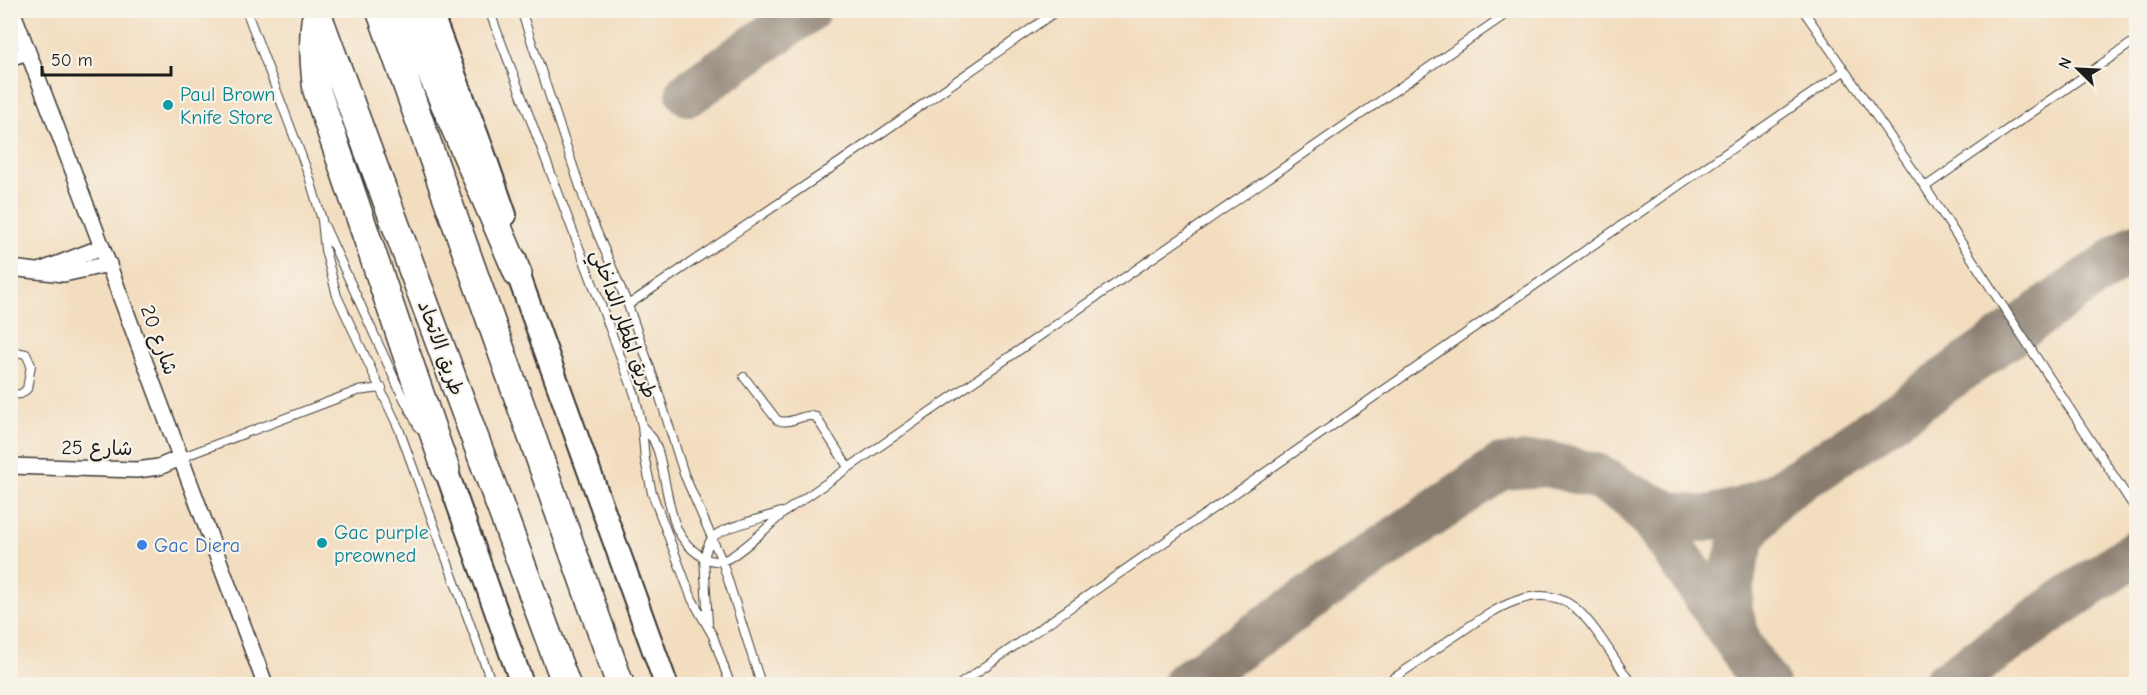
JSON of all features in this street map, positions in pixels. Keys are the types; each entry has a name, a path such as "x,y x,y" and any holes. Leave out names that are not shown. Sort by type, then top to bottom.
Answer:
{"highway":[{"path":"316,10 313,46 317,92 446,470"},
{"name":"طريق الاتحاد","path":"316,10 566,684"},
{"path":"380,10 620,684"},
{"path":"404,10 518,274"}],"main road":[{"path":"430,10 503,210 518,274 666,684"},
{"path":"446,470 522,684"}],"street":[{"name":"شارع 20","path":"12,10 20,44 109,264 265,684"},
{"path":"10,58 20,44"},
{"path":"42,270 102,248"},
{"path":"10,268 64,274 109,264"},
{"name":"شارع 25","path":"10,466 137,470 159,467 180,458"}],"lane":[{"path":"246,10 308,173 322,220 414,420 446,470"},
{"name":"طريق المطار الداخلي","path":"489,10 635,395 652,493 692,599 708,626 730,684"},
{"name":"طريق المطار الداخلي","path":"521,10 588,211 628,305 684,474 722,561 760,684"},
{"path":"628,305 843,160 1058,10"},
{"path":"642,426 653,439 658,451 678,531 704,558 716,562 722,561 736,553 786,511 848,467 1512,10"},
{"path":"1803,10 1925,187 2136,510"},
{"path":"1925,187 2136,40"},
{"path":"960,684 1844,71"},
{"path":"322,220 325,250 337,296 382,388 399,429 492,684"},
{"path":"10,351 26,354 31,365 27,389 21,394 10,395"},
{"path":"744,377 777,420 785,423 805,415 816,417 848,467"},
{"path":"180,458 357,391 382,388"},
{"path":"708,626 704,558 713,537 720,532 786,511"},
{"path":"1384,684 1493,611 1516,600 1534,597 1558,599 1576,609 1589,623 1632,684"},
{"path":"44,684 61,684"}],"taxiway":[{"path":"689,93 808,10"},
{"path":"1185,684 1501,467 1547,464 1596,476 1632,497 1670,514 1704,519 1739,511 1776,495 1883,424 2136,246"},
{"path":"1738,640 1729,607 1734,567 1744,534 1776,495"},
{"path":"1633,498 1658,526 1766,684"},
{"path":"1945,684 2136,552"}],"place":[{"name":"Paul Brown Knife Store","path":"168,105"},
{"name":"Gac purple preowned","path":"322,543"},
{"name":"Gac Diera","path":"142,545"}]}
